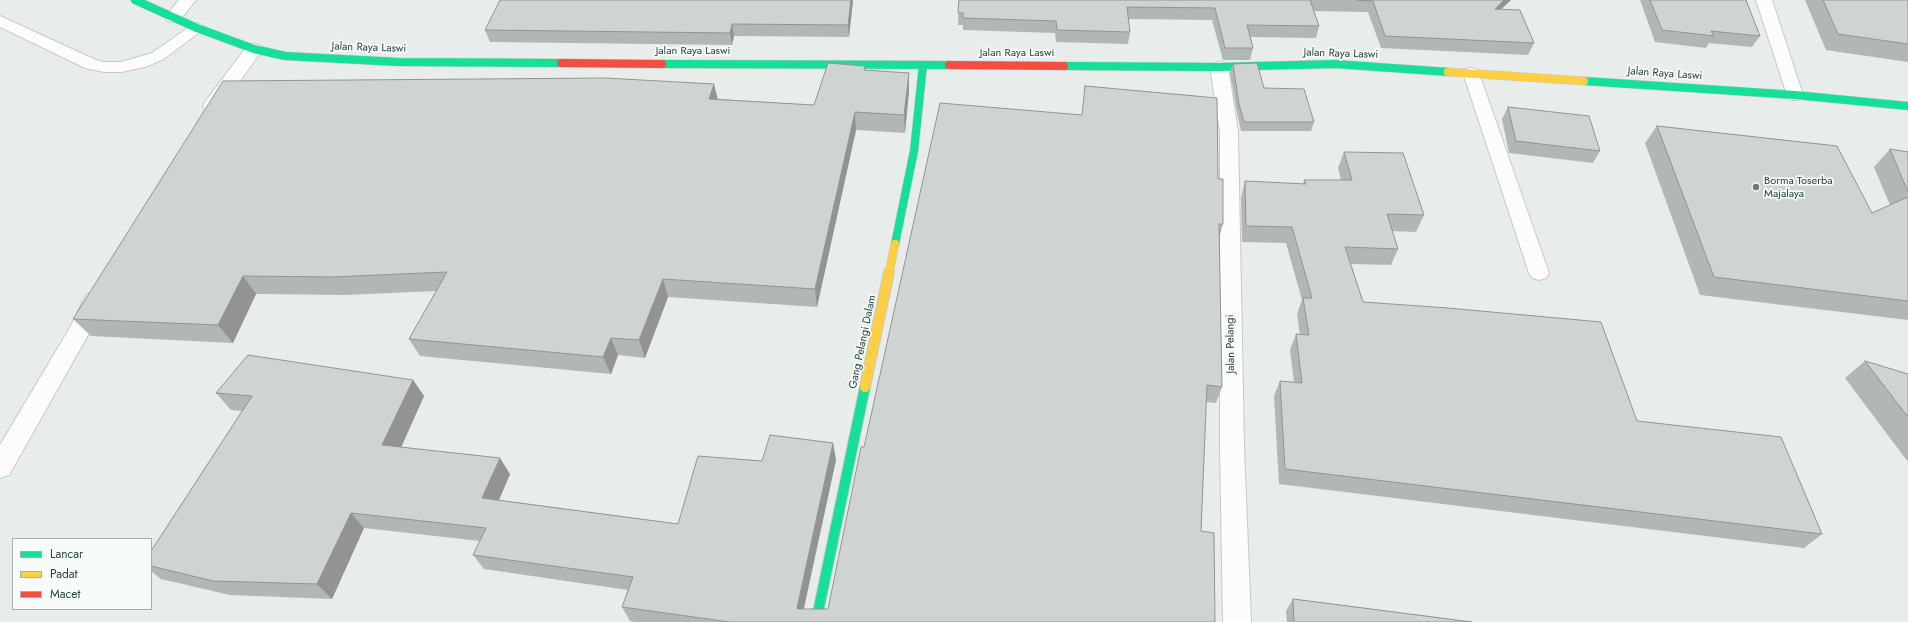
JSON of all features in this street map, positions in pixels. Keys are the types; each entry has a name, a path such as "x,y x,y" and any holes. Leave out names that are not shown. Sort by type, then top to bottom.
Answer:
{"main road":[{"name":"Jalan Raya Laswi","path":"135,0 197,28 254,49 285,56 398,62 1220,67 1335,64 1794,95 1908,106"},
{"name":"Gang Pelangi Dalam","path":"816,622 914,151 923,65"}],"street":[{"path":"173,17 188,0"},
{"path":"200,123 254,49"},
{"name":"Jalan Pelangi","path":"1220,67 1229,132 1232,446 1237,622"},
{"path":"0,467 76,337 104,284"}],"lane":[{"path":"1764,0 1794,95"},
{"path":"0,21 91,64 104,67 121,67 140,63 158,56 197,28"},
{"path":"1470,74 1539,273"}],"building":[{"path":"500,0 851,0 848,25 732,24 730,33 485,30"},
{"path":"959,0 1310,0 1319,26 1247,25 1253,48 1225,48 1215,8 1127,7 1130,32 1057,30 1056,21 963,18 963,13 958,13"},
{"path":"1357,0 1504,0 1495,9 1520,10 1534,43 1385,36 1373,1"},
{"path":"1650,0 1746,0 1760,36 1711,31 1714,36 1662,30"},
{"path":"1823,0 1908,0 1908,44 1838,34"},
{"path":"828,63 865,66 864,70 909,73 904,115 855,112 815,289 663,279 639,340 611,338 603,357 409,339 447,272 333,277 243,276 218,325 73,319 223,81 605,78 714,84 709,99 814,105"},
{"path":"1257,63 1264,88 1304,89 1314,122 1244,122 1239,104 1233,64"},
{"path":"1085,86 1217,98 1218,179 1223,179 1223,224 1219,224 1222,387 1207,385 1201,531 1214,533 1215,622 730,622 622,607 633,577 473,555 486,528 351,513 317,584 213,581 152,566 152,549 252,396 216,393 248,355 413,380 382,445 500,458 482,498 678,524 698,456 762,461 770,435 833,443 797,608 828,609 861,447 864,447 940,103 1082,115"},
{"path":"1508,107 1589,116 1600,151 1516,141"},
{"path":"1657,126 1837,146 1872,213 1908,197 1908,301 1714,277"},
{"path":"1890,149 1908,152 1908,192"},
{"path":"1344,152 1403,153 1424,215 1387,214 1398,249 1345,247 1363,302 1601,322 1637,421 1781,437 1822,534 1285,469 1280,381 1302,383 1296,334 1309,335 1303,298 1312,298 1292,227 1246,226 1245,181 1306,184 1304,180 1352,180"},
{"path":"1865,361 1908,374 1908,417"},
{"path":"1293,599 1472,622 1294,622"}],"traffic: fast":[{"path":"135,0 197,28 254,49 285,56 398,62 561,63"},
{"path":"662,64 949,65"},
{"path":"1064,66 1219,67 1335,64 1448,72"},
{"path":"895,244 914,151 923,65"},
{"path":"1584,81 1795,95 1908,106"},
{"path":"816,622 865,387"}],"traffic: slow":[{"path":"1448,72 1584,81"},
{"path":"865,387 895,244"}],"traffic: jam":[{"path":"561,63 662,64"},
{"path":"949,65 1064,66"}],"place":[{"name":"Borma Toserba Majalaya","path":"1756,187"}]}
